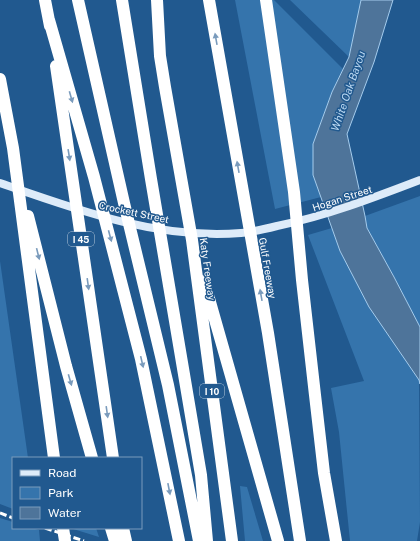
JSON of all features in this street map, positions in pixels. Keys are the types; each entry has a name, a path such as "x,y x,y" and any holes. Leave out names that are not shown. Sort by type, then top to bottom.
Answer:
{"highway":[{"name":"I 45","path":"45,0 113,457"},
{"path":"78,0 124,203 168,385 199,541"},
{"path":"122,0 201,475 207,541"},
{"name":"Gulf Freeway","path":"209,0 268,333 300,541"},
{"path":"266,0 294,192 302,280 324,473 336,541"},
{"name":"Katy Freeway","path":"157,4 160,56 192,240 232,541"},
{"path":"48,20 94,178 138,344 179,541"},
{"path":"0,79 13,148 64,358 92,457"},
{"path":"13,148 54,457"},
{"path":"192,240 278,541"},
{"path":"63,529 65,541"},
{"path":"111,529 115,541"},
{"path":"124,529 126,541"}],"main road":[{"name":"Hogan Street","path":"268,228 305,220 370,199 420,180"},
{"name":"Crockett Street","path":"0,183 94,214 149,228 179,232 216,234 242,233 268,228"}],"green space":[{"path":"235,0 274,0 343,69 332,92 313,144 313,175 321,197 275,209"},
{"path":"290,0 361,0 349,57"},
{"path":"420,196 420,327 367,228 365,216"},
{"path":"332,228 340,251 369,306 419,380 420,522 417,541 350,541 339,432 331,388 364,381 308,235"},
{"path":"0,261 28,457 12,457 12,509 0,504"},
{"path":"240,486 247,487 263,541 245,541"},
{"path":"0,518 12,522 12,529 39,530 40,541 0,541"},
{"path":"73,529 96,529 99,537"}],"water":[{"name":"White Oak Bayou","path":"361,0 393,0 374,62 347,134 367,228 420,327 420,384 419,380 369,307 340,251 313,175 313,144 332,92 349,57"}],"railway":[{"path":"0,513 12,518"},
{"path":"48,529 84,541"}]}
